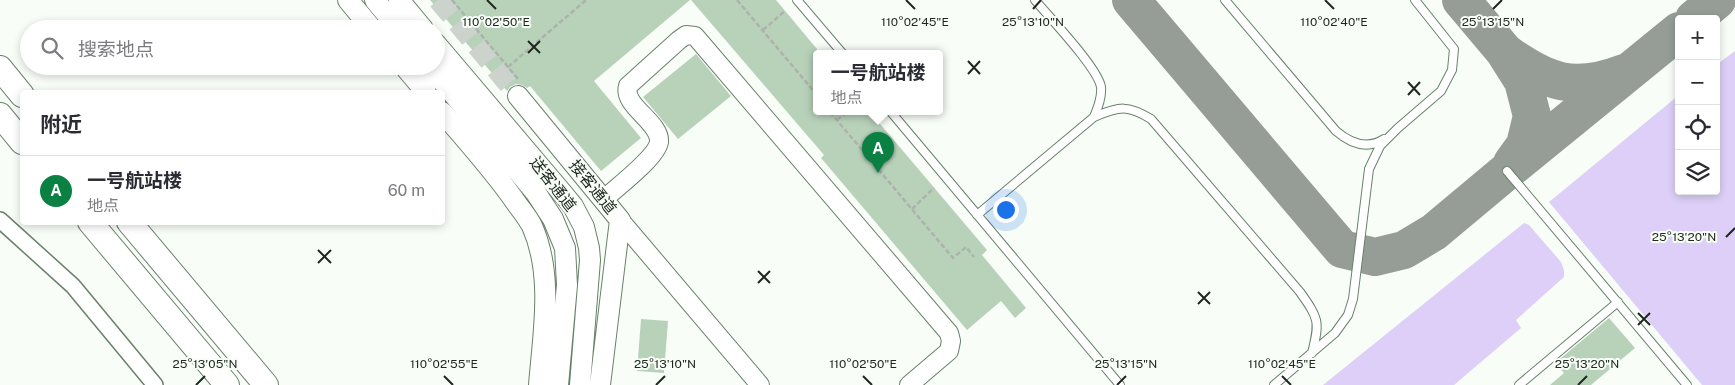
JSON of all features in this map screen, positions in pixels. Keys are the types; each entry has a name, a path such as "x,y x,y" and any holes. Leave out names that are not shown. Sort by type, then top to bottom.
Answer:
{"highway":[{"path":"0,68 20,93"},
{"path":"0,115 20,140"},
{"path":"93,225 227,385"},
{"path":"133,225 266,385"}],"main road":[{"path":"348,0 365,20"},
{"path":"375,0 392,20"},
{"path":"399,0 416,20"},
{"name":"送客通道","path":"445,55 573,206 584,227 589,248 590,275 580,385"},
{"path":"412,75 424,90"},
{"name":"送客通道","path":"438,75 536,193 553,219 564,248 567,263 567,285 558,385"},
{"name":"接客通道","path":"518,96 620,220 600,385"},
{"path":"445,116 507,189 531,224 535,235 543,267 544,294 539,385"}],"street":[{"path":"603,200 653,156 658,144 659,139 656,131 628,96 628,86 679,40 686,35 694,36 950,333 949,351 909,385"},
{"path":"0,220 72,286 155,385"},
{"path":"620,220 760,385"}],"lane":[{"path":"798,0 840,50"},
{"path":"1035,0 1090,64 1101,85 1100,104 1094,117"},
{"path":"1225,0 1336,131 1347,140 1364,145 1376,144 1392,134"},
{"path":"1274,385 1335,333 1348,315 1353,299 1369,170 1380,146 1441,90 1452,70 1454,48 1415,0"},
{"path":"977,215 1094,117 1112,109 1135,109 1152,119 1300,292 1315,313 1317,331 1312,353"},
{"path":"894,115 1120,385"},
{"path":"1507,171 1687,385"},
{"path":"1519,385 1618,302"}],"path":[{"path":"508,67 586,0"},
{"path":"737,0 813,90"},
{"path":"763,30 785,11"},
{"path":"833,115 953,258 966,247 974,258"},
{"path":"837,120 843,115"},
{"path":"912,209 934,188"}],"shaded area":[{"path":"1735,51 1735,385 1702,385 1549,202 1675,98 1675,195 1720,195 1720,62"},
{"path":"1524,223 1529,225 1561,262 1564,277 1516,320 1521,328 1454,385 1323,385"}],"building":[{"path":"430,0 690,0 594,81 641,138 601,171 530,86 527,88 516,84 507,91"},
{"path":"691,0 776,0 817,49 813,50 813,115 873,115 987,250 982,255 1026,308 1015,318 1001,301 967,330 821,158 824,155"},
{"path":"696,54 731,96 678,139 643,97"},
{"path":"1609,318 1635,348 1591,385 1550,385 1564,373 1555,363"},
{"path":"641,319 668,321 664,373 637,371"}],"taxiway":[{"path":"1131,0 1342,249 1375,257 1404,250 1434,232 1675,34"},
{"path":"1461,0 1504,51 1523,81 1532,116 1525,145 1512,163"},
{"path":"1699,15 1717,0"},
{"path":"1506,53 1535,71 1549,78 1562,81 1590,82 1624,73"}],"tunnel":[{"path":"438,0 518,96"}],"place":[{"name":"一号航站楼","path":"878,173"}]}
